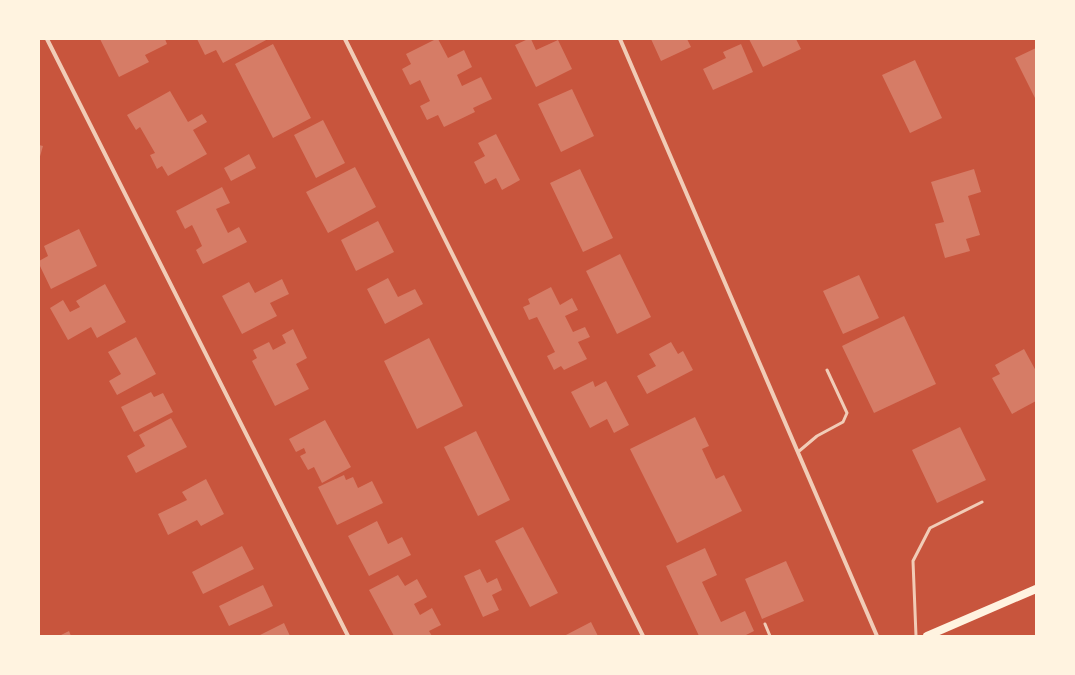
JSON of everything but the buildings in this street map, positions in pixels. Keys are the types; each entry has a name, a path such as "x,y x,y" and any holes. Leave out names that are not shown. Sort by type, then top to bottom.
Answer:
{"main road":[{"path":"927,636 1036,589"}],"street":[{"path":"47,39 348,636"},
{"path":"345,39 643,636"},
{"path":"620,39 877,636"}],"lane":[{"path":"798,452 817,436 844,422 847,413 827,370"},
{"path":"916,636 914,561 917,554 930,528 982,502"},
{"path":"765,624 770,636"}]}
